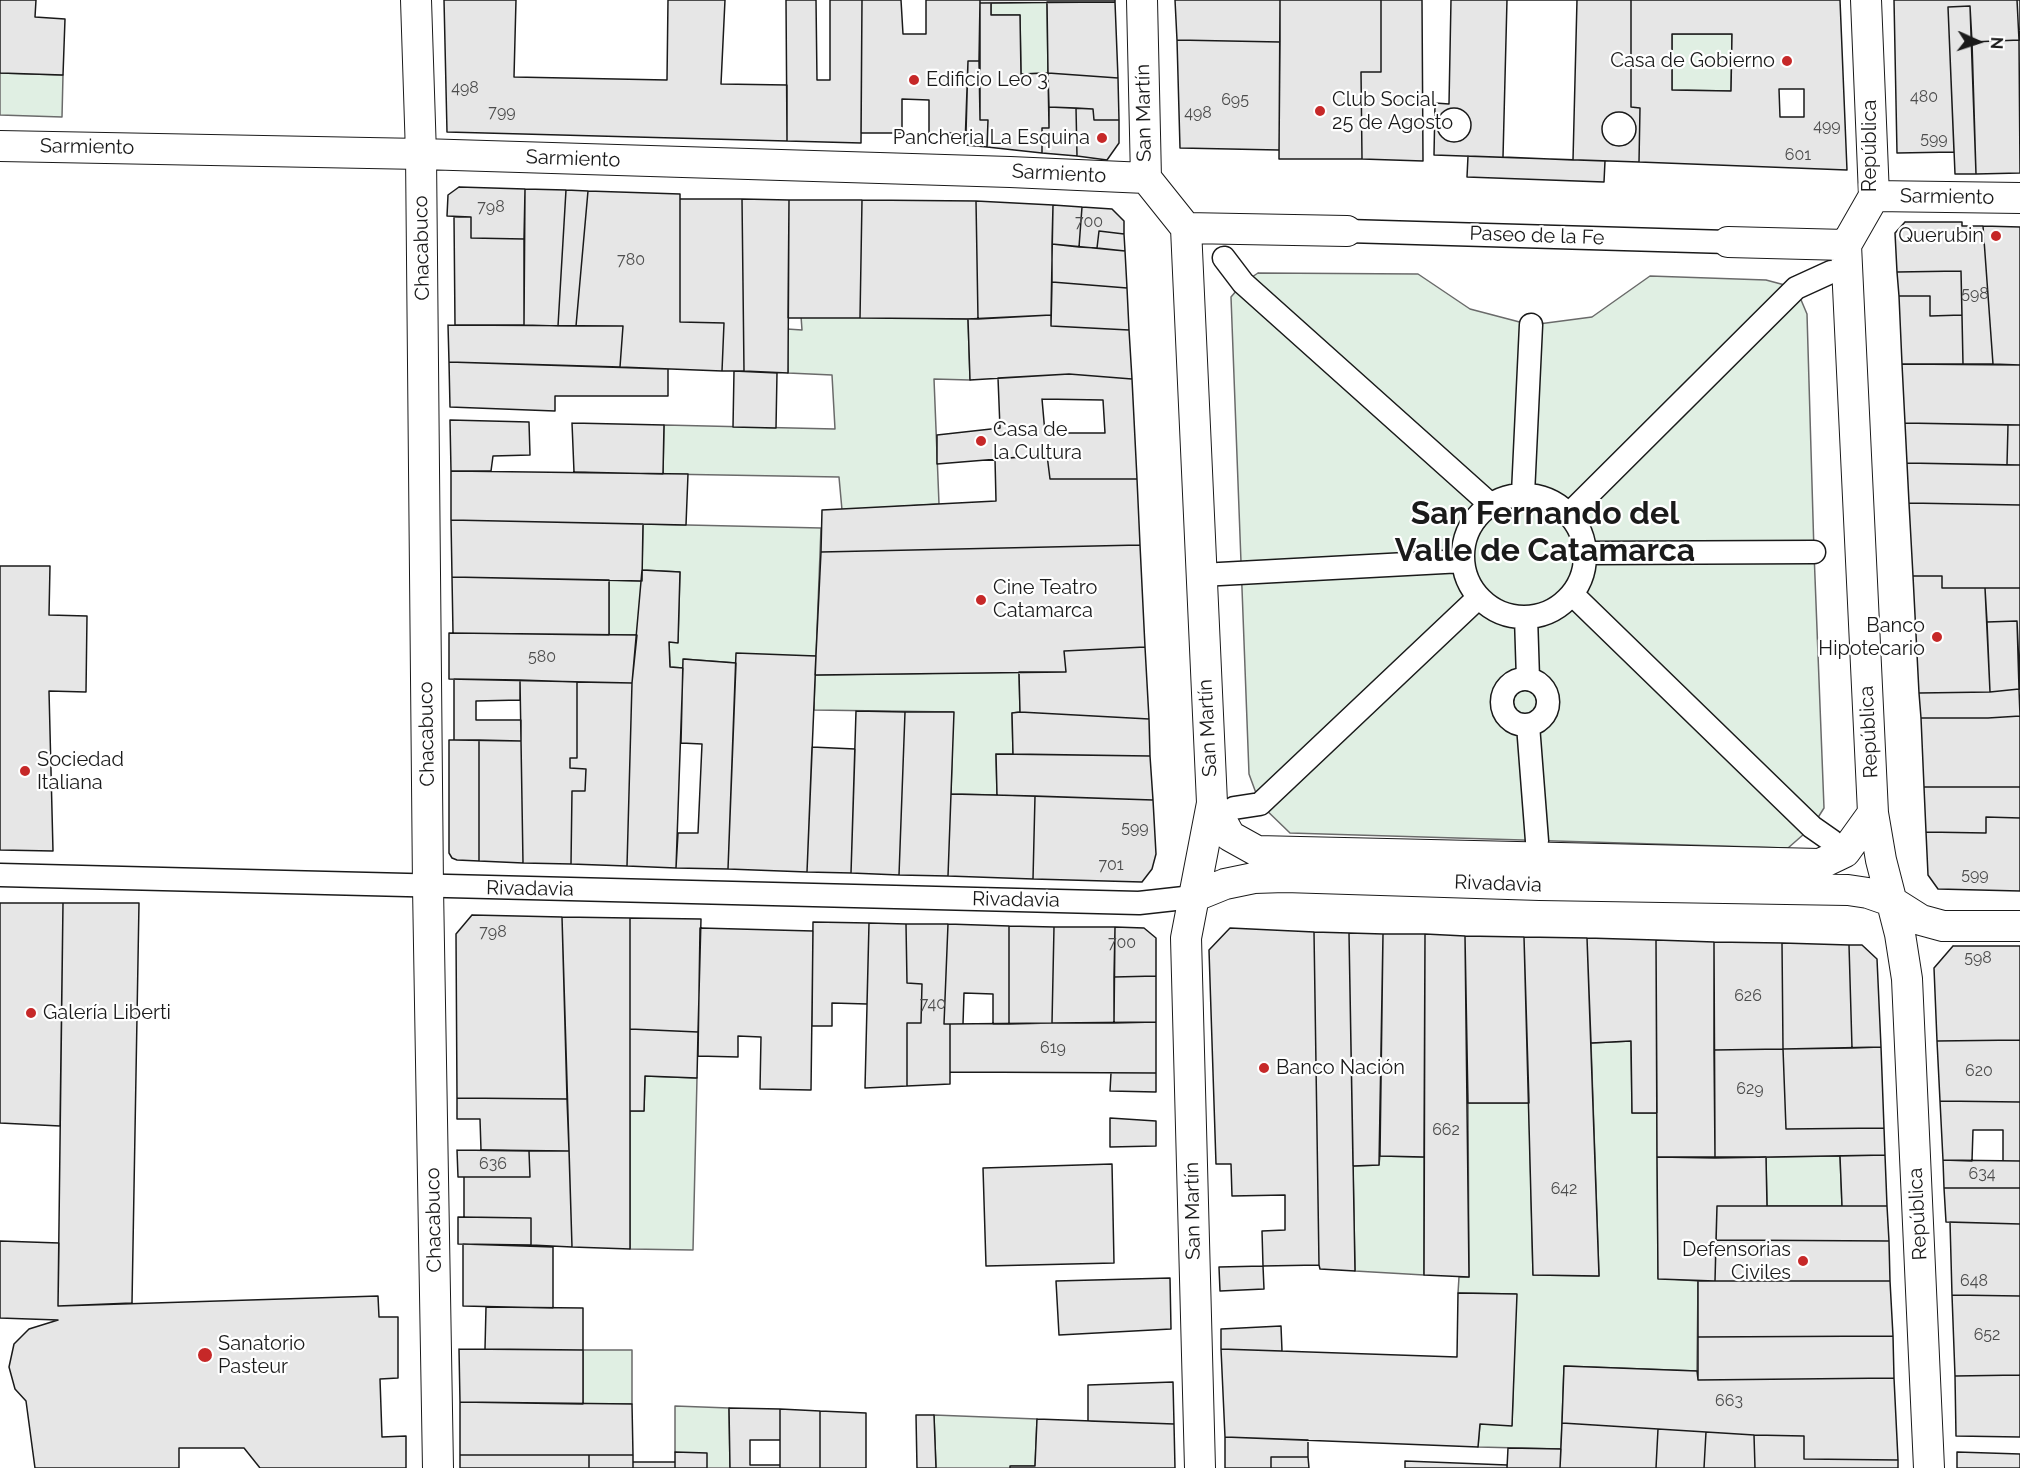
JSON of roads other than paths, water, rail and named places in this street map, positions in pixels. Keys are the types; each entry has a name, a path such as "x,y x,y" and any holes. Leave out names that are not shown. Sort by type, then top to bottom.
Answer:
{"street":[{"name":"Chacabuco","path":"416,0 421,154 428,887 438,1468"},
{"name":"San Martín","path":"1142,0 1146,178 1186,228 1201,575 1223,806 1204,848 1186,938 1200,1468"},
{"name":"República","path":"1866,0 1874,196 1846,245 1873,813 1881,860 1900,934 1907,979 1929,1468"},
{"name":"Sarmiento","path":"0,146 421,154 1146,178"},
{"name":"Sarmiento","path":"1874,196 2020,198"},
{"path":"1186,228 1347,231"},
{"name":"Paseo de la Fe","path":"1347,231 1728,242"},
{"path":"1728,242 1846,245"},
{"path":"1224,258 1243,283 1491,505"},
{"path":"1569,514 1796,288 1831,272"},
{"path":"1523,494 1531,325"},
{"path":"1523,494 1540,496 1556,503 1569,514 1581,532 1585,554 1585,568 1572,594 1559,606 1543,614 1526,617 1509,615 1492,608 1479,597 1468,580 1463,561 1464,544 1479,515 1506,497 1523,494"},
{"path":"1585,554 1814,552"},
{"path":"1201,575 1463,561"},
{"path":"1572,594 1812,827 1832,841"},
{"path":"1223,806 1260,804 1479,597"},
{"path":"1526,617 1528,680"},
{"path":"1520,680 1528,680 1535,681 1546,691 1548,705 1541,719 1528,725 1513,722 1504,710 1503,702 1508,688 1520,680"},
{"path":"1528,725 1537,841"},
{"name":"Rivadavia","path":"1223,806 1230,836 1257,851 1820,864 1845,852 1873,813"},
{"name":"Rivadavia","path":"0,875 1139,903 1193,897 1225,885 1254,878 1285,877 1540,885 1848,890 1868,893 1891,901 1921,920 1942,926 2020,926"}],"place":[{"name":"Casa de Gobierno","path":"1787,61"},
{"name":"Edificio Leo 3","path":"914,80"},
{"name":"Club Social 25 de Agosto","path":"1320,111"},
{"name":"Pancheria La Esquina","path":"1102,138"},
{"name":"Querubin","path":"1996,236"},
{"name":"Casa de la Cultura","path":"981,441"},
{"name":"Cine Teatro Catamarca","path":"981,600"},
{"name":"Banco Hipotecario","path":"1937,637"},
{"name":"Sociedad Italiana","path":"25,771"},
{"name":"Galería Liberti","path":"31,1013"},
{"name":"Banco Nación","path":"1264,1068"},
{"name":"Defensorias Civiles","path":"1803,1261"},
{"name":"Sanatorio Pasteur","path":"205,1355"}],"district":[{"name":"San Fernando del Valle de Catamarca","path":"1545,532"}]}
